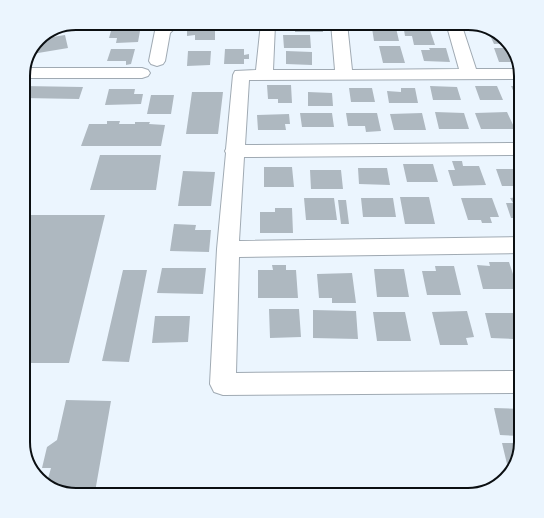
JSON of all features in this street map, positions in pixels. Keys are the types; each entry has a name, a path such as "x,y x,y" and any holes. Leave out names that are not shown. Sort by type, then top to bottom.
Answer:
{"street":[{"path":"158,61 163,30"},
{"path":"264,75 267,30"},
{"path":"340,30 344,75"},
{"path":"455,30 469,74"},
{"path":"30,73 142,74"},
{"path":"514,74 241,75 234,151 228,249 223,384 514,382"},
{"path":"234,151 514,149"},
{"path":"228,249 514,245"}],"building":[{"path":"187,30 215,30 215,40 195,40 195,35 187,36"},
{"path":"295,30 323,30 323,32 295,32"},
{"path":"372,30 396,30 399,41 374,41"},
{"path":"404,30 430,30 435,45 414,45 412,36 405,36"},
{"path":"111,31 140,31 138,42 116,43 117,38 109,38"},
{"path":"65,35 68,48 36,53 39,48 51,37"},
{"path":"283,35 310,35 311,48 284,48"},
{"path":"490,36 501,44 494,44"},
{"path":"379,46 400,46 405,63 383,63"},
{"path":"429,48 446,48 450,62 424,61 421,50 430,50"},
{"path":"494,48 505,48 512,62 499,62"},
{"path":"111,49 135,49 131,64 126,65 126,61 107,61"},
{"path":"225,49 244,49 244,55 249,54 249,59 244,59 244,64 224,64"},
{"path":"188,51 211,51 210,65 187,66"},
{"path":"286,51 312,52 312,65 286,64"},
{"path":"267,85 291,85 292,103 278,103 278,99 268,99"},
{"path":"30,86 83,87 79,99 30,98"},
{"path":"430,86 457,87 461,100 433,100"},
{"path":"475,86 497,86 503,100 480,100"},
{"path":"349,88 372,88 375,102 351,102"},
{"path":"401,88 415,88 418,103 389,103 387,91 401,92"},
{"path":"109,89 135,89 134,94 143,94 141,104 105,105"},
{"path":"192,92 223,92 218,134 186,134"},
{"path":"308,92 332,93 333,106 308,106"},
{"path":"151,95 174,95 171,114 147,114"},
{"path":"435,112 464,113 469,129 439,129"},
{"path":"507,112 514,129 481,129 475,113"},
{"path":"300,113 332,113 334,127 302,127"},
{"path":"346,113 377,113 381,131 366,132 365,126 348,126"},
{"path":"422,113 426,130 394,130 390,114"},
{"path":"289,114 290,124 285,124 286,130 258,130 257,115"},
{"path":"107,121 120,121 119,124 150,122 149,124 165,125 161,146 81,146 89,124 107,124"},
{"path":"100,155 161,155 156,190 90,190"},
{"path":"452,161 462,161 463,166 479,166 486,185 453,186 448,170 455,170"},
{"path":"403,164 433,164 438,182 407,182"},
{"path":"264,167 292,167 294,187 264,187"},
{"path":"358,168 387,168 390,185 359,184"},
{"path":"496,169 514,169 514,186 502,186"},
{"path":"310,170 341,170 343,189 311,189"},
{"path":"183,171 215,172 211,206 178,206"},
{"path":"400,197 429,197 435,224 405,224"},
{"path":"304,198 334,198 337,220 306,220"},
{"path":"361,198 393,198 396,217 363,217"},
{"path":"461,198 492,198 499,217 490,217 492,223 482,223 481,220 468,220"},
{"path":"510,198 514,198 514,218 511,218 506,203 513,203"},
{"path":"338,200 346,200 349,224 341,224"},
{"path":"275,208 292,208 293,233 260,233 260,212 275,212"},
{"path":"30,215 105,215 69,363 30,363"},
{"path":"174,224 196,225 195,230 211,230 209,252 170,251"},
{"path":"489,262 509,262 514,277 514,289 483,289 477,265 490,266"},
{"path":"272,265 286,265 286,270 296,270 298,298 258,298 258,270 273,270"},
{"path":"435,266 454,266 461,295 427,295 422,271 436,271"},
{"path":"162,268 206,268 203,294 157,293"},
{"path":"374,269 404,269 409,297 377,297"},
{"path":"123,270 147,270 129,362 102,361"},
{"path":"352,273 356,303 332,303 332,298 319,298 317,274"},
{"path":"269,309 299,309 301,337 270,338"},
{"path":"313,310 356,311 358,339 313,338"},
{"path":"467,311 474,337 466,338 468,345 440,345 432,312"},
{"path":"373,312 405,312 411,341 377,341"},
{"path":"485,313 514,313 514,346 513,339 491,338"},
{"path":"155,316 190,316 188,342 152,343"},
{"path":"66,400 111,401 96,488 67,487 58,485 48,479 51,468 42,468 47,447 57,440"},
{"path":"494,408 514,409 514,436 500,435"},
{"path":"502,443 514,443 511,460 507,464"}]}
